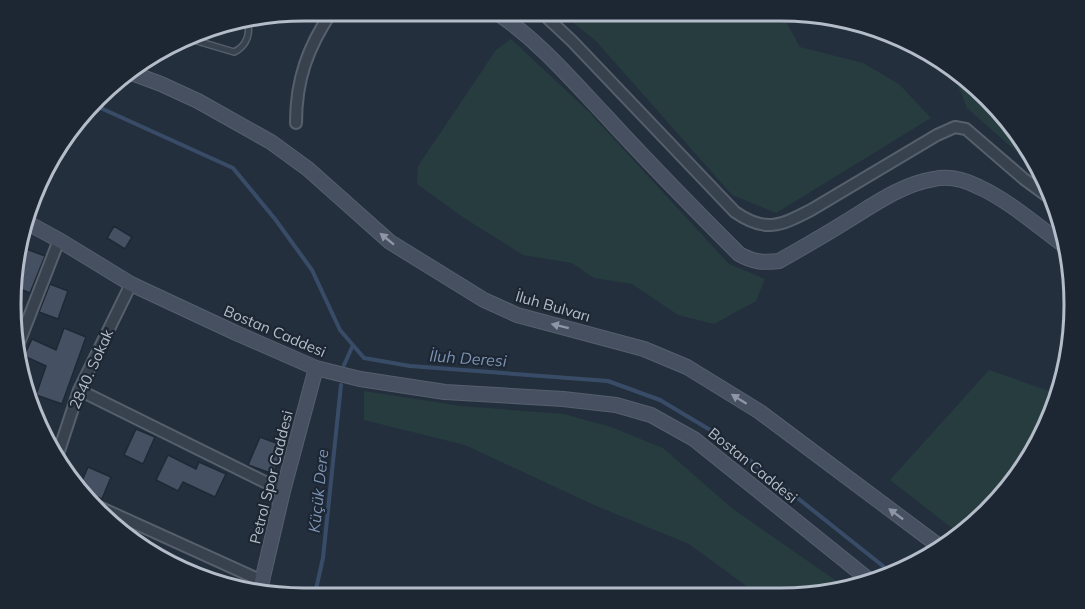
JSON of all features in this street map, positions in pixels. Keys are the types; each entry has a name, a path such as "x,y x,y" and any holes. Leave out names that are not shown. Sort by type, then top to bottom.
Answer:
{"street":[{"path":"296,123 296,101 308,54 324,21"},
{"path":"509,21 568,75 684,199 739,254 747,259 767,263 779,261 876,203 925,181 946,178 986,190 1057,240"},
{"path":"551,21 735,213 754,224 775,225 791,220 821,205 937,135 955,127 966,129 1040,190"},
{"name":"İluh Bulvarı","path":"138,76 198,101 271,142 308,169 390,242 484,300 517,315 644,349 687,367 760,412 934,542"},
{"name":"Bostan Caddesi","path":"32,226 131,284 316,368 360,379 445,392 562,399 616,405 651,415 694,439 864,575"},
{"path":"23,334 59,240"},
{"name":"2840. Sokak","path":"60,447 79,390 131,284"},
{"name":"Petrol Spor Caddesi","path":"261,585 283,491 316,368"},
{"path":"79,390 283,491"},
{"path":"115,515 255,584"}],"lane":[{"path":"199,42 234,52 238,51 245,43 248,26"}],"green space":[{"path":"571,21 786,21 800,47 863,63 899,84 931,118 776,213 732,195 595,40"},
{"path":"511,39 589,112 729,264 765,279 756,301 714,324 678,315 632,284 594,278 572,263 523,255 464,218 417,184 418,166 496,50"},
{"path":"957,83 994,118 1022,156 967,108"},
{"path":"989,370 1050,391 1035,430 1016,462 981,505 953,529 890,480"},
{"path":"364,391 461,406 564,414 611,427 663,448 733,509 838,582 818,586 749,588 689,544 594,505 465,445 364,420"}],"building":[{"path":"114,226 132,237 125,249 107,238"},
{"path":"26,249 45,256 30,293 23,290 22,294"},
{"path":"50,284 68,291 58,319 39,312"},
{"path":"64,328 86,337 62,404 36,395 46,366 25,357 25,354 32,339 56,350"},
{"path":"136,429 155,437 143,464 124,455"},
{"path":"260,437 284,446 273,474 248,465"},
{"path":"168,455 196,469 199,462 226,474 215,497 183,482 178,491 156,480"},
{"path":"88,467 111,477 102,499 96,496 82,480"}],"waterway":[{"name":"İluh Deresi","path":"100,108 233,168 275,219 312,270 340,330 364,358 410,366 608,381 660,400 717,434 885,568"},
{"name":"Küçük Dere","path":"344,365 353,345"},
{"name":"Küçük Dere","path":"316,588 323,558 341,385"}]}
